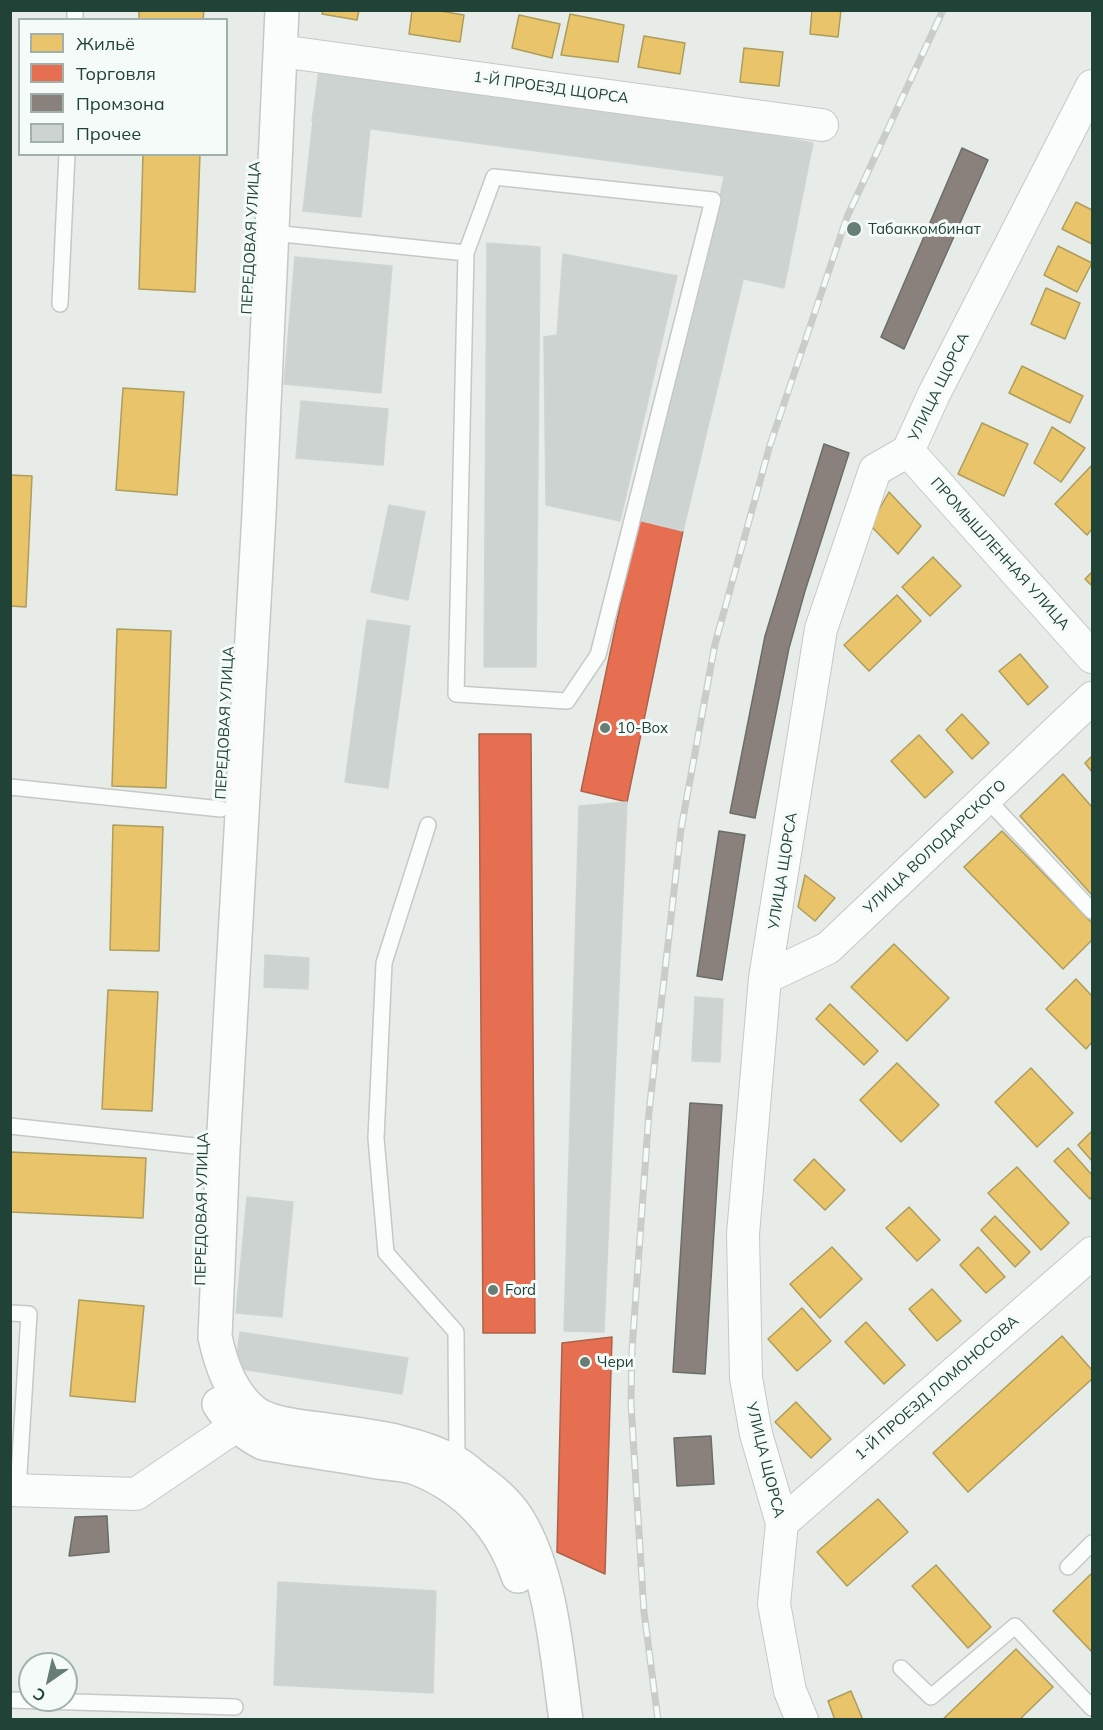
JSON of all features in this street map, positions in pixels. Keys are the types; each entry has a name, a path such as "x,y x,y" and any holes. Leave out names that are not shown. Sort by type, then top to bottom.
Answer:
{"main road":[{"name":"ПЕРЕДОВАЯ УЛИЦА","path":"264,10 220,809 213,1148 215,1337 220,1361 228,1380 240,1397 247,1434 264,1443 417,1468 454,1488 477,1507 497,1531 512,1557 534,1635 548,1719"},
{"name":"ПЕРЕДОВАЯ УЛИЦА","path":"213,1148 258,526 282,10"},
{"name":"ПЕРЕДОВАЯ УЛИЦА","path":"246,1420 386,1438 429,1450 457,1463 493,1491 518,1520 540,1572 549,1607 566,1719"}],"street":[{"name":"1-Й ПРОЕЗД ЩОРСА","path":"279,51 822,125"},
{"name":"УЛИЦА ЩОРСА","path":"802,1719 790,1691 774,1604 782,1523 756,1434 746,1378 743,1234 765,978 822,629 874,470 908,451 934,394 1092,86"},
{"name":"ПРОМЫШЛЕННАЯ УЛИЦА","path":"908,451 1092,657"},
{"name":"УЛИЦА ВОЛОДАРСКОГО","path":"765,978 828,948 1092,698"},
{"name":"1-Й ПРОЕЗД ЛОМОНОСОВА","path":"782,1523 1092,1253"},
{"path":"14,1490 136,1494 246,1420"}],"lane":[{"path":"60,304 68,156"},
{"path":"494,177 712,200 598,655 567,701 456,694 466,253 494,177"},
{"path":"273,233 466,253"},
{"path":"10,787 220,809"},
{"path":"986,798 1092,911"},
{"path":"428,825 384,963 376,1138 386,1253 456,1332 457,1463"},
{"path":"10,1126 213,1148"},
{"path":"10,1313 29,1314 14,1490"},
{"path":"1068,1567 1092,1543"},
{"path":"901,1668 931,1697 1015,1626 1092,1708"},
{"path":"10,1700 236,1707"}],"building: Жильё":[{"path":"139,10 204,10 203,18 139,18"},
{"path":"323,10 359,10 357,20 322,14"},
{"path":"412,10 434,10 464,15 460,42 409,34"},
{"path":"812,10 841,10 838,37 810,34"},
{"path":"570,14 624,25 618,62 561,55"},
{"path":"519,15 560,24 552,58 512,48"},
{"path":"644,36 685,43 680,74 638,67"},
{"path":"744,48 783,52 779,86 740,82"},
{"path":"143,156 200,156 195,292 139,289"},
{"path":"1076,202 1092,210 1092,244 1062,229"},
{"path":"1058,246 1092,263 1077,292 1044,275"},
{"path":"1046,288 1080,303 1065,339 1031,324"},
{"path":"1022,366 1083,396 1070,423 1009,393"},
{"path":"123,388 184,392 177,495 116,490"},
{"path":"982,423 1028,444 1004,496 958,474"},
{"path":"1052,427 1085,448 1061,482 1034,463"},
{"path":"1092,465 1092,529 1087,535 1055,504"},
{"path":"10,475 32,476 26,607 10,606"},
{"path":"889,492 921,526 898,554 870,525"},
{"path":"933,557 961,586 930,616 902,587"},
{"path":"1092,572 1092,586 1085,579"},
{"path":"897,595 921,621 869,671 844,645"},
{"path":"117,629 171,631 166,788 112,786"},
{"path":"1020,654 1048,687 1028,705 999,671"},
{"path":"962,714 989,743 972,759 946,730"},
{"path":"919,735 953,772 925,798 891,761"},
{"path":"1092,756 1092,772 1085,763"},
{"path":"1063,774 1092,807 1092,895 1020,816"},
{"path":"113,825 163,827 159,951 110,950"},
{"path":"1002,831 1092,923 1092,940 1063,969 964,867"},
{"path":"805,875 835,898 815,921 798,907"},
{"path":"894,944 949,998 907,1041 851,987"},
{"path":"1076,979 1092,996 1092,1042 1086,1049 1046,1009"},
{"path":"108,990 158,992 152,1111 102,1109"},
{"path":"830,1004 878,1051 864,1065 816,1019"},
{"path":"897,1063 939,1105 901,1142 860,1100"},
{"path":"1031,1068 1073,1113 1037,1147 995,1102"},
{"path":"1092,1131 1092,1161 1078,1145"},
{"path":"1068,1148 1092,1175 1090,1199 1054,1161"},
{"path":"10,1152 146,1158 143,1218 10,1212"},
{"path":"814,1159 845,1190 825,1210 794,1180"},
{"path":"1017,1167 1069,1223 1041,1250 988,1193"},
{"path":"909,1207 940,1240 917,1261 886,1228"},
{"path":"995,1216 1030,1252 1015,1267 981,1230"},
{"path":"832,1247 862,1279 820,1318 790,1284"},
{"path":"978,1247 1005,1277 986,1293 960,1265"},
{"path":"932,1289 961,1321 937,1341 909,1309"},
{"path":"79,1300 144,1306 135,1402 70,1396"},
{"path":"802,1308 831,1341 797,1371 768,1339"},
{"path":"866,1322 905,1365 884,1384 845,1342"},
{"path":"1062,1336 1092,1370 1092,1379 968,1492 933,1453"},
{"path":"796,1402 831,1439 811,1458 775,1422"},
{"path":"878,1499 908,1532 847,1586 817,1552"},
{"path":"936,1565 991,1627 968,1648 912,1586"},
{"path":"1092,1573 1092,1652 1053,1611"},
{"path":"1016,1649 1053,1687 1019,1720 942,1720"},
{"path":"851,1691 863,1720 835,1720 828,1701"}],"building: Торговля":[{"path":"638,520 683,531 627,802 581,791"},
{"path":"479,734 531,734 535,1333 483,1333"},
{"path":"612,1337 605,1574 557,1552 562,1343"}],"building: Промзона":[{"path":"962,148 988,160 904,349 881,337"},
{"path":"824,444 849,453 789,648 755,818 730,813 765,636"},
{"path":"719,831 745,835 722,980 697,976"},
{"path":"690,1103 722,1105 705,1374 673,1372"},
{"path":"711,1436 714,1484 677,1486 674,1438"},
{"path":"107,1516 109,1552 69,1556 75,1517"}],"building: Прочее":[{"path":"319,71 734,128 724,176 312,121"},
{"path":"313,121 370,129 361,217 303,211"},
{"path":"734,128 813,143 784,288 705,270"},
{"path":"487,243 540,247 536,667 484,667"},
{"path":"563,254 677,276 620,521 546,505 544,337 557,335"},
{"path":"295,257 392,266 381,393 284,384"},
{"path":"705,270 743,280 683,531 638,520"},
{"path":"301,401 388,409 383,465 296,458"},
{"path":"389,505 425,512 408,600 371,592"},
{"path":"367,620 410,626 388,788 345,782"},
{"path":"627,802 604,1332 564,1331 579,806"},
{"path":"265,955 309,958 308,989 264,987"},
{"path":"695,997 723,999 720,1062 692,1061"},
{"path":"247,1197 293,1202 282,1317 236,1313"},
{"path":"240,1332 408,1358 402,1394 235,1368"},
{"path":"278,1582 436,1591 433,1693 274,1685"}],"railway":[{"path":"658,1720 644,1612 631,1404 632,1350 649,1112 681,829 715,644 770,445 847,217 943,10"}],"place":[{"name":"Табаккомбинат","path":"854,229"},
{"name":"10-Box","path":"605,728"},
{"name":"Ford","path":"493,1290"},
{"name":"Чери","path":"585,1362"}]}
